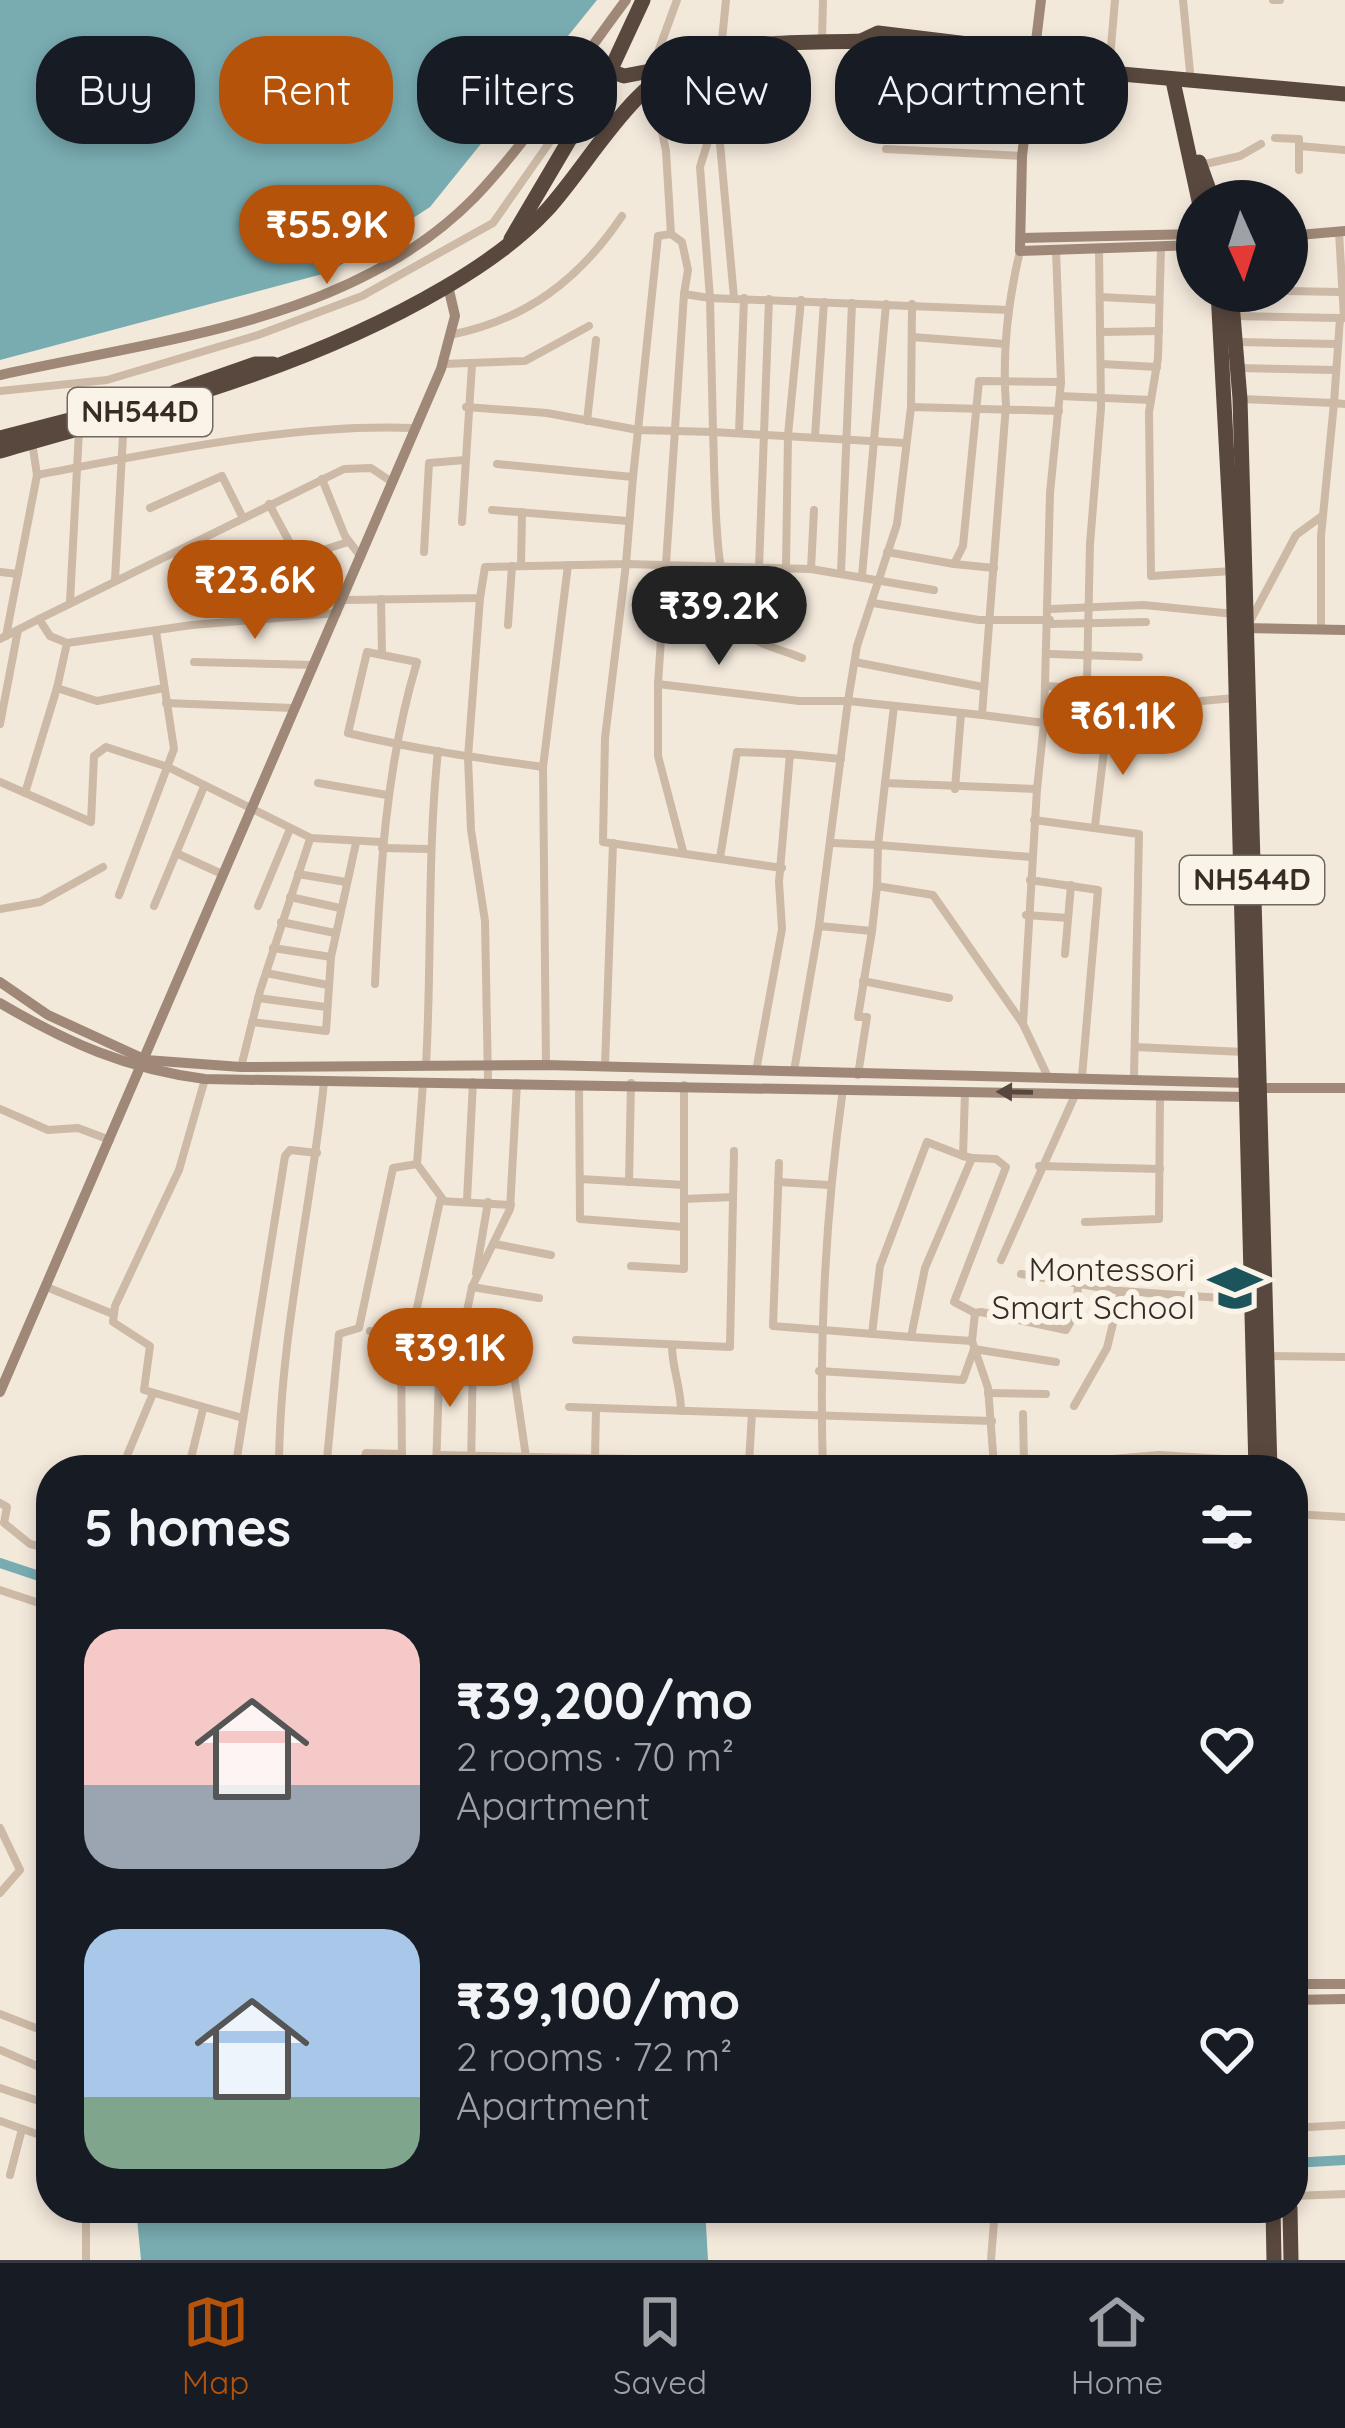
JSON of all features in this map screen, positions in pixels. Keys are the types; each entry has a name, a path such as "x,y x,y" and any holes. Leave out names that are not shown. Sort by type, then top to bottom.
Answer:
{"highway":[{"path":"617,56 643,0"},
{"path":"811,44 835,42"},
{"path":"1128,75 1345,94"},
{"path":"1182,82 1205,180"},
{"path":"1182,82 1196,180"},
{"name":"NH544D","path":"0,451 223,387 373,327 448,286 506,247 544,213 641,91"},
{"path":"506,247 567,144"},
{"name":"NH544D","path":"1219,312 1238,623 1234,698 1243,779 1245,1052 1253,1090 1252,1300 1260,1455"},
{"name":"NH544D","path":"1233,312 1240,399 1238,623 1265,1356 1261,1455"},
{"name":"NH544D","path":"0,438 155,399 255,364 275,364"},
{"path":"1273,2223 1274,2260"},
{"path":"1290,2223 1291,2260"}],"street":[{"path":"0,376 262,316 378,268 473,198 626,0"},
{"path":"665,36 677,0"},
{"path":"719,36 726,0"},
{"path":"822,43 823,0"},
{"path":"1036,36 1041,0"},
{"path":"1111,36 1114,0"},
{"path":"1182,82 1183,0"},
{"path":"1275,138 1298,138 1299,170"},
{"path":"0,392 107,380 258,335 362,296 493,223 548,144"},
{"path":"665,144 671,234"},
{"path":"707,144 700,167 710,298 719,567 740,629 802,658"},
{"path":"722,144 739,298 740,433"},
{"path":"982,715 1006,344 1020,245 1023,144"},
{"path":"1200,165 1240,156 1261,144"},
{"path":"1299,146 1345,150"},
{"path":"886,149 1022,156"},
{"path":"450,335 503,322 554,291 586,266 622,216"},
{"path":"1308,234 1342,231 1339,403 1323,515 1321,630"},
{"path":"683,851 658,756 658,684 688,270 682,242 671,234 658,236 605,739 603,842 782,868"},
{"path":"1020,245 1176,235"},
{"path":"1020,245 1056,250 1176,246"},
{"path":"1161,246 1157,367 1151,400 1150,576 1233,572"},
{"path":"1086,724 1093,605 1090,544 1102,397 1099,248"},
{"path":"1023,1024 1030,857 1050,654 1050,493 1061,382 1056,250"},
{"path":"0,1392 49,1288 292,708 345,600 443,364 455,316 448,286"},
{"path":"1308,291 1340,292"},
{"path":"684,294 1009,310"},
{"path":"1100,297 1159,299"},
{"path":"759,568 769,299"},
{"path":"786,567 788,435 801,300"},
{"path":"815,437 824,302"},
{"path":"841,572 852,304"},
{"path":"862,576 886,304"},
{"path":"794,1071 833,843 855,662 897,524 911,407 912,304"},
{"path":"1233,316 1343,318"},
{"path":"443,364 526,362 590,326"},
{"path":"1102,332 1159,332"},
{"path":"912,337 1006,344"},
{"path":"587,421 596,340"},
{"path":"1235,342 1338,344"},
{"path":"1102,364 1157,367"},
{"path":"462,522 472,365"},
{"path":"1238,368 1336,370"},
{"path":"954,564 963,546 979,381 1061,382"},
{"path":"1060,396 1151,400"},
{"path":"1240,399 1339,403"},
{"path":"466,407 638,430 905,443"},
{"path":"911,407 1059,411"},
{"path":"115,580 124,416"},
{"path":"37,475 119,458 368,426 413,428"},
{"path":"70,603 79,428"},
{"path":"3,638 37,475 32,442"},
{"path":"424,552 429,463 465,460"},
{"path":"497,464 632,477"},
{"path":"3,638 344,469 371,468 392,482"},
{"path":"150,508 221,476 243,518"},
{"path":"322,479 348,542 362,558"},
{"path":"269,504 298,558"},
{"path":"492,510 628,520"},
{"path":"811,569 814,510"},
{"path":"508,625 523,512"},
{"path":"1238,623 1282,571 1296,535 1323,515"},
{"path":"248,574 348,542"},
{"path":"887,552 994,568"},
{"path":"546,1065 543,767 568,565"},
{"path":"488,1081 485,921 471,830 467,757 485,567 786,567 934,590"},
{"path":"738,567 749,609 783,632"},
{"path":"0,572 18,574"},
{"path":"345,600 481,598"},
{"path":"381,599 382,653"},
{"path":"872,603 989,621 1146,622"},
{"path":"1050,618 1093,605 1345,630"},
{"path":"39,619 50,636 67,643 339,613"},
{"path":"0,724 18,631"},
{"path":"119,895 174,743 156,632"},
{"path":"25,794 67,643"},
{"path":"375,984 387,795 395,744 417,661 367,653 347,731 395,744 543,767"},
{"path":"1050,654 1138,657"},
{"path":"194,662 314,664"},
{"path":"855,662 983,688"},
{"path":"658,684 1044,723 1140,726 1145,706 1234,698"},
{"path":"1047,686 1140,693"},
{"path":"57,688 90,701 164,688"},
{"path":"166,703 292,708"},
{"path":"858,1075 867,1017 858,1017 872,932 894,706"},
{"path":"955,789 961,714"},
{"path":"1095,826 1107,725"},
{"path":"0,782 91,822 97,748 168,767 202,789 310,838 428,849"},
{"path":"439,752 428,849 432,965 417,1164 442,1198 511,1205"},
{"path":"720,858 737,752 841,759"},
{"path":"756,1072 782,929 790,754"},
{"path":"318,783 387,795"},
{"path":"885,783 1037,789"},
{"path":"154,906 202,789"},
{"path":"1034,820 1137,832 1140,837 1134,1078"},
{"path":"258,906 290,829"},
{"path":"242,1067 258,998 310,838"},
{"path":"252,1022 325,1032 331,957 356,843"},
{"path":"605,1068 614,843"},
{"path":"833,843 1030,857"},
{"path":"176,853 222,874"},
{"path":"0,908 40,902 103,867"},
{"path":"298,874 346,882"},
{"path":"1030,880 1098,892 1082,1077"},
{"path":"1065,954 1071,885"},
{"path":"877,886 932,895 1023,1024 1048,1077"},
{"path":"290,897 340,908"},
{"path":"1026,915 1068,918"},
{"path":"281,922 335,933"},
{"path":"819,926 872,932"},
{"path":"273,948 331,957"},
{"path":"266,973 328,985"},
{"path":"862,981 949,998"},
{"path":"0,982 48,1015 144,1066 425,1073 473,1081 964,1091 1345,1088"},
{"path":"258,998 326,1007"},
{"path":"0,1003 45,1030 144,1066 205,1079 324,1082 546,1065 1134,1078 1253,1090"},
{"path":"1135,1047 1245,1052"},
{"path":"205,1079 179,1170 112,1314 117,1329 150,1346 142,1386 152,1396 243,1418"},
{"path":"467,1200 473,1081"},
{"path":"279,1455 290,1298 317,1153 324,1082"},
{"path":"473,1283 511,1205 517,1082"},
{"path":"579,1082 581,1220 685,1227"},
{"path":"629,1182 631,1083"},
{"path":"631,1266 683,1271 684,1084"},
{"path":"823,1455 819,1371 829,1185 843,1088"},
{"path":"911,1337 925,1268 967,1157 964,1091"},
{"path":"1001,1260 1076,1093"},
{"path":"1085,1222 1157,1220 1160,1093"},
{"path":"0,1109 44,1129 78,1128 111,1141"},
{"path":"872,1334 880,1265 927,1142 967,1157 996,1159 1006,1167 953,1302 976,1313 1064,1331 1076,1312 1078,1286"},
{"path":"237,1455 285,1156 290,1150 317,1153"},
{"path":"576,1340 730,1348 734,1150"},
{"path":"779,1162 772,1324 973,1345 1056,1362"},
{"path":"327,1455 339,1334 359,1328 393,1168 417,1164"},
{"path":"1040,1166 1160,1169"},
{"path":"580,1179 684,1185"},
{"path":"778,1182 829,1185"},
{"path":"684,1198 733,1197"},
{"path":"365,1455 402,1454 406,1339 442,1198"},
{"path":"459,1349 488,1202"},
{"path":"495,1244 551,1255"},
{"path":"1021,1274 1121,1291 1252,1300"},
{"path":"473,1283 538,1298"},
{"path":"49,1288 112,1314"},
{"path":"1074,1406 1107,1348 1121,1291"},
{"path":"819,1371 963,1380 976,1313"},
{"path":"370,1331 512,1355 526,1455"},
{"path":"973,1345 988,1393 993,1455"},
{"path":"436,1455 440,1346"},
{"path":"672,1346 672,1364 681,1380 681,1411"},
{"path":"471,1455 473,1351"},
{"path":"1265,1356 1345,1357"},
{"path":"988,1393 1046,1394"},
{"path":"127,1455 152,1396"},
{"path":"569,1407 992,1421"},
{"path":"595,1455 596,1408"},
{"path":"192,1455 203,1409"},
{"path":"749,1455 752,1413"},
{"path":"1023,1414 1024,1455"},
{"path":"0,1503 7,1507 4,1523 36,1545"},
{"path":"1308,1515 1345,1517"},
{"path":"0,1590 36,1602"},
{"path":"0,1828 20,1870 0,1893"},
{"path":"1308,1984 1345,1984"},
{"path":"1308,2000 1345,1999"},
{"path":"0,2014 36,2029"},
{"path":"0,2050 36,2066"},
{"path":"0,2088 36,2100"},
{"path":"0,2121 36,2134"},
{"path":"1308,2127 1345,2125"},
{"path":"10,2175 22,2129"},
{"path":"1308,2195 1345,2194"},
{"path":"86,2223 86,2260"},
{"path":"991,2260 994,2223"}],"water":[{"path":"0,0 597,0 568,36 417,36 417,144 481,144 430,207 330,272 0,360"},
{"path":"137,2223 706,2223 708,2260 141,2260"}],"waterway":[{"path":"0,1563 36,1575"},
{"path":"1308,2162 1345,2160"}],"place":[{"name":"Montessori Smart School","path":"1235,1288"}]}
